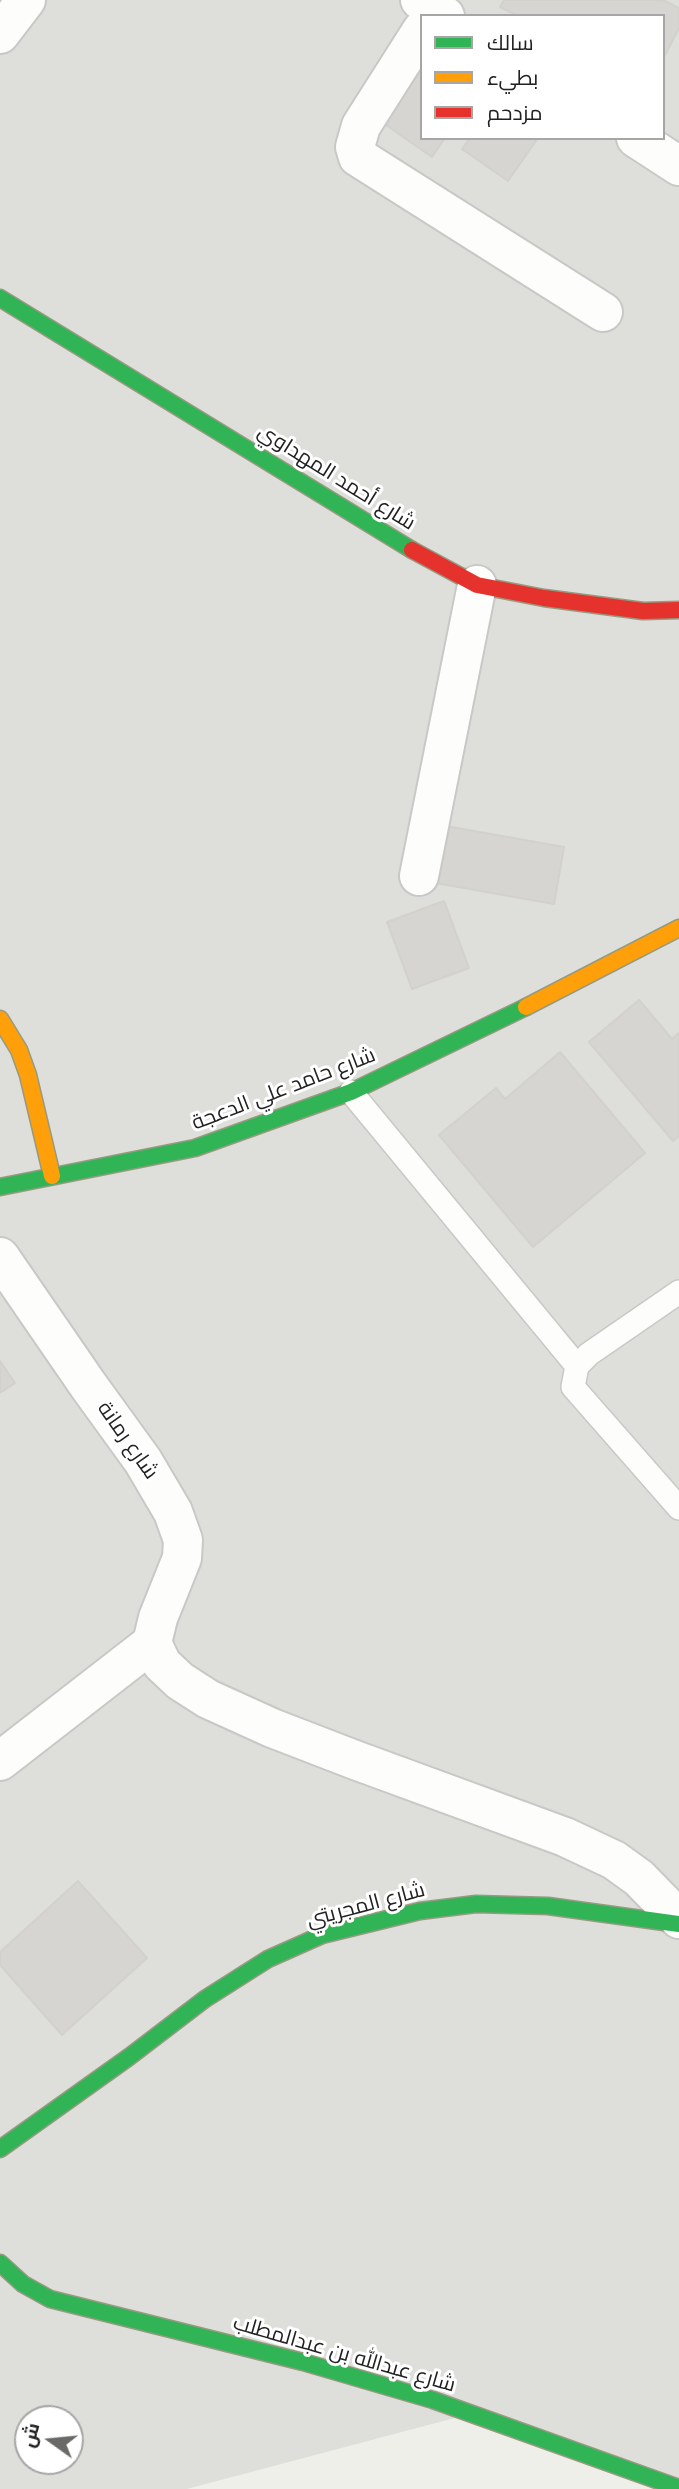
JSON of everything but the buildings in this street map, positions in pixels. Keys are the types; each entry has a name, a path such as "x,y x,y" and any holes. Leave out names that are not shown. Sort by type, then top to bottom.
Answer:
{"street":[{"path":"0,34 26,0"},
{"path":"420,32 361,126 355,147 358,157 603,312"},
{"path":"639,140 679,166"},
{"name":"شارع أحمد المهداوي","path":"0,298 426,559 477,584 544,598 643,611 679,610"},
{"path":"419,876 477,584"},
{"name":"شارع حامد علي الدعجة","path":"0,1187 195,1147 351,1092 579,981 679,928"},
{"path":"0,1019 19,1050 28,1075 52,1176"},
{"name":"شارع رمانة","path":"0,1256 143,1461 173,1512 183,1540 182,1558 158,1618 152,1643"},
{"path":"0,1761 152,1643 162,1664 180,1681 208,1699 272,1728 565,1837 614,1860 639,1878 679,1922"},
{"name":"شارع المجريتي","path":"0,2149 129,2057 205,1998 268,1959 322,1935 420,1910 476,1904 548,1906 679,1922"},
{"name":"شارع عبدالله بن عبدالمطلب","path":"0,2263 23,2284 50,2299 303,2362 433,2400 679,2488"}],"lane":[{"path":"351,1092 577,1366"},
{"path":"679,1292 589,1354 577,1366 573,1387 679,1508"}],"shaded area":[{"path":"0,0 679,0 679,2489 466,2415 187,2489 0,2489"}],"traffic: fast":[{"path":"0,298 412,550"},
{"path":"0,1187 195,1148 351,1092 526,1007"},
{"path":"0,2149 205,1999 268,1959 322,1935 420,1911 476,1904 548,1906 679,1924"},
{"path":"0,2263 23,2284 50,2299 303,2362 433,2400 679,2488"}],"traffic: slow":[{"path":"526,1007 679,928"},
{"path":"0,1019 19,1050 28,1075 52,1176"}],"traffic: jam":[{"path":"412,550 477,585 544,598 643,611 679,610"}]}
